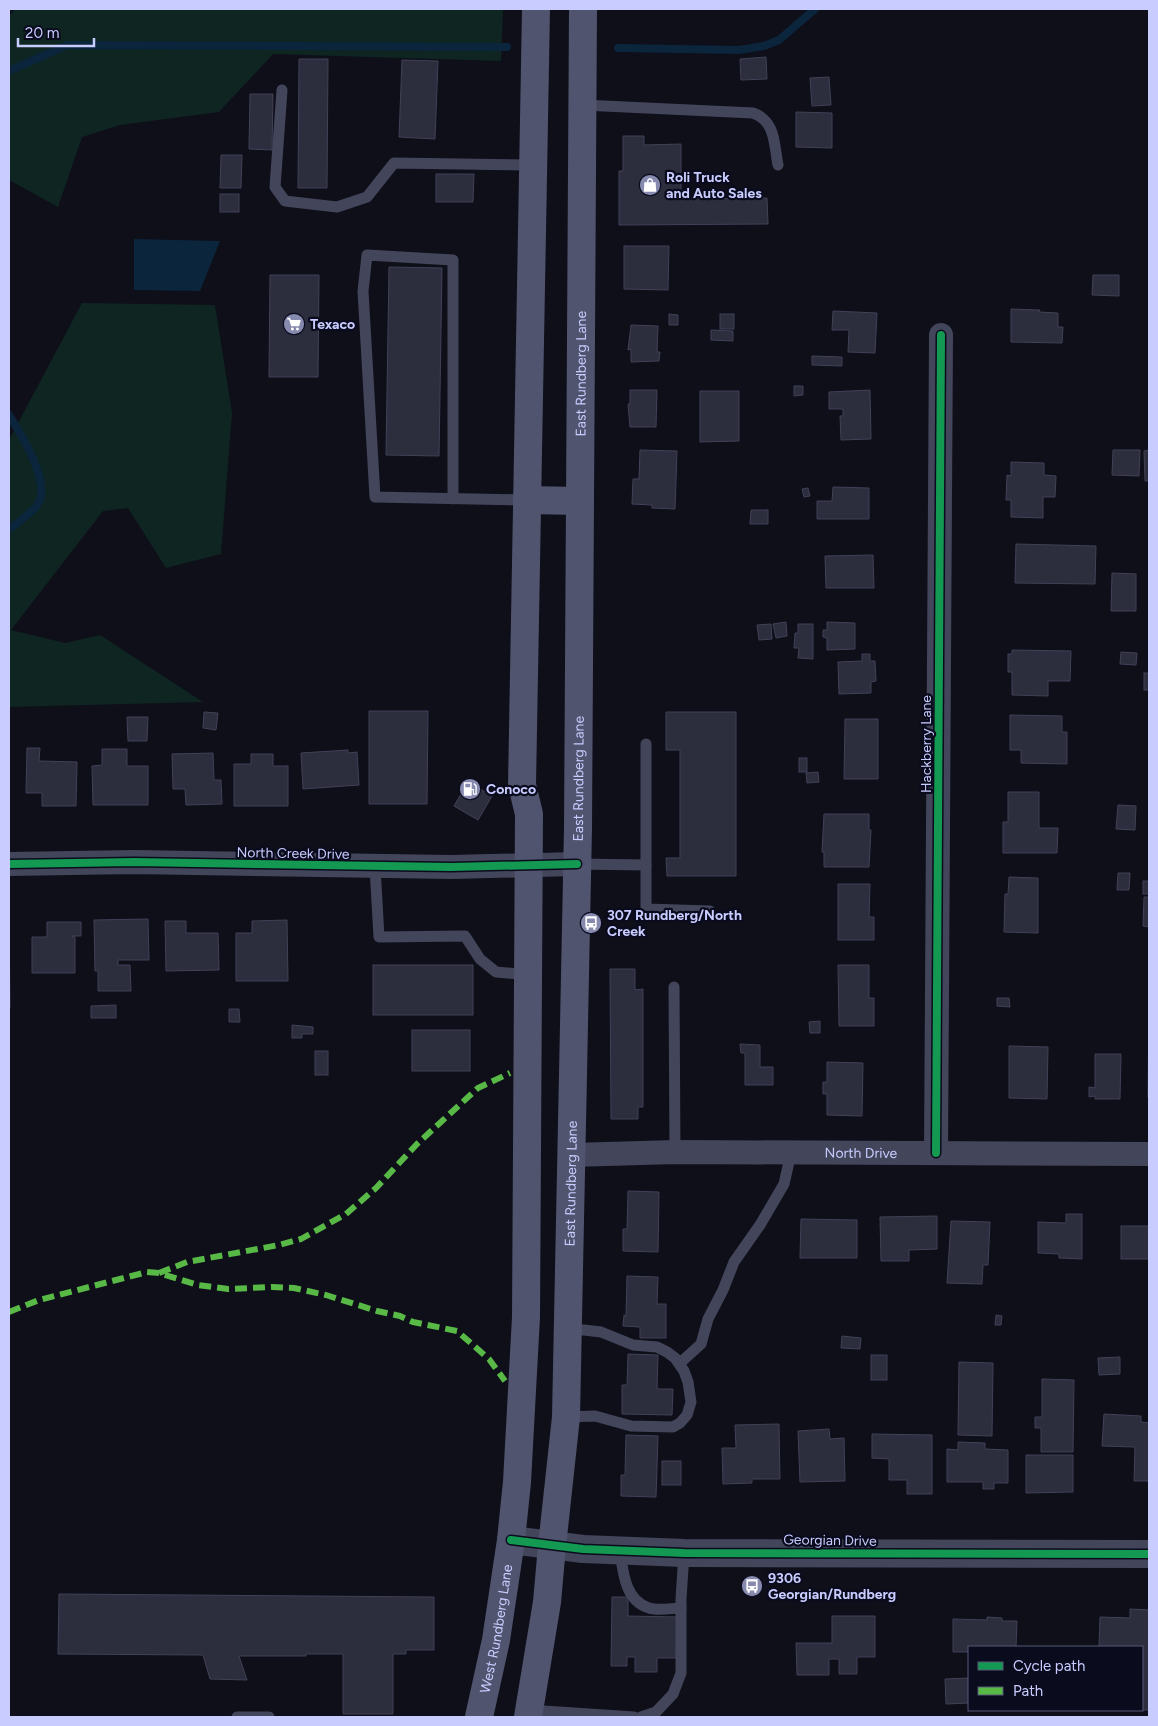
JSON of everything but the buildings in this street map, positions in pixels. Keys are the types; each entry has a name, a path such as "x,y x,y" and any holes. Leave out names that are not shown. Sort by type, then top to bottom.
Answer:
{"main road":[{"path":"511,1540 517,1482 526,1317 529,814 522,785 536,9"},
{"name":"East Rundberg Lane","path":"552,1546 566,1417 569,1330 577,864 583,9"},
{"path":"527,500 580,501"},
{"name":"West Rundberg Lane","path":"479,1717 496,1640 511,1540"},
{"path":"529,1713 547,1602 552,1546"}],"street":[{"name":"Hackberry Lane","path":"936,1153 941,335"},
{"name":"North Creek Drive","path":"9,864 134,862 451,867 577,864"},
{"name":"North Drive","path":"572,1155 675,1152 1149,1154"},
{"name":"Georgian Drive","path":"511,1540 583,1549 684,1553 1149,1554"}],"lane":[{"path":"282,90 276,188 285,201 338,207 367,197 394,163 533,165"},
{"path":"583,105 753,113 763,117 771,128 778,165"},
{"path":"453,499 453,260 367,255 363,291 375,497 453,499 527,500"},
{"path":"646,744 646,910 710,911"},
{"path":"577,864 646,865"},
{"path":"375,866 379,936 465,936 480,959 496,972 529,975"},
{"path":"674,987 675,1152"},
{"path":"680,1363 701,1344 708,1319 723,1290 734,1262 760,1225 784,1184 791,1153"},
{"path":"566,1417 596,1416 631,1426 673,1426 680,1423 690,1406 688,1382 680,1363 667,1352 657,1347 633,1345 592,1330 569,1330"},
{"path":"620,1550 624,1577 630,1592 638,1603 650,1609 681,1608"},
{"path":"641,1717 656,1712 673,1694 681,1673 681,1608 684,1553"},
{"path":"529,1713 634,1717"},
{"path":"237,1717 268,1717"}],"green space":[{"path":"15,9 503,9 501,61 273,54 219,112 120,125 82,137 58,207 9,180 9,16"},
{"path":"82,303 215,305 232,413 221,554 166,568 128,508 103,511 11,630 65,643 100,635 203,702 9,707 9,440"}],"water":[{"path":"134,239 220,241 200,291 134,290"}],"waterway":[{"path":"618,48 739,50 764,46 779,40 815,9"},
{"path":"9,71 67,45 507,47"},
{"path":"9,415 27,445 41,483 41,494 36,507 9,529"}],"marked path":[{"path":"159,1273 187,1262 279,1245 301,1239 346,1214 376,1188 417,1144 478,1088 510,1073"},
{"path":"9,1312 39,1300 147,1272 159,1273 198,1285 228,1289 294,1288 400,1316 413,1322 457,1331 489,1359 505,1381"}],"cycle path":[{"path":"936,1153 941,335"},
{"path":"9,864 134,862 451,867 577,864"},
{"path":"511,1540 583,1549 684,1553 1149,1554"}],"place":[{"name":"Roli Truck and Auto Sales","path":"650,185"},
{"name":"Texaco","path":"294,324"},
{"name":"Conoco","path":"470,789"},
{"name":"307 Rundberg/North Creek","path":"591,923"},
{"name":"9306 Georgian/Rundberg","path":"752,1586"}]}
